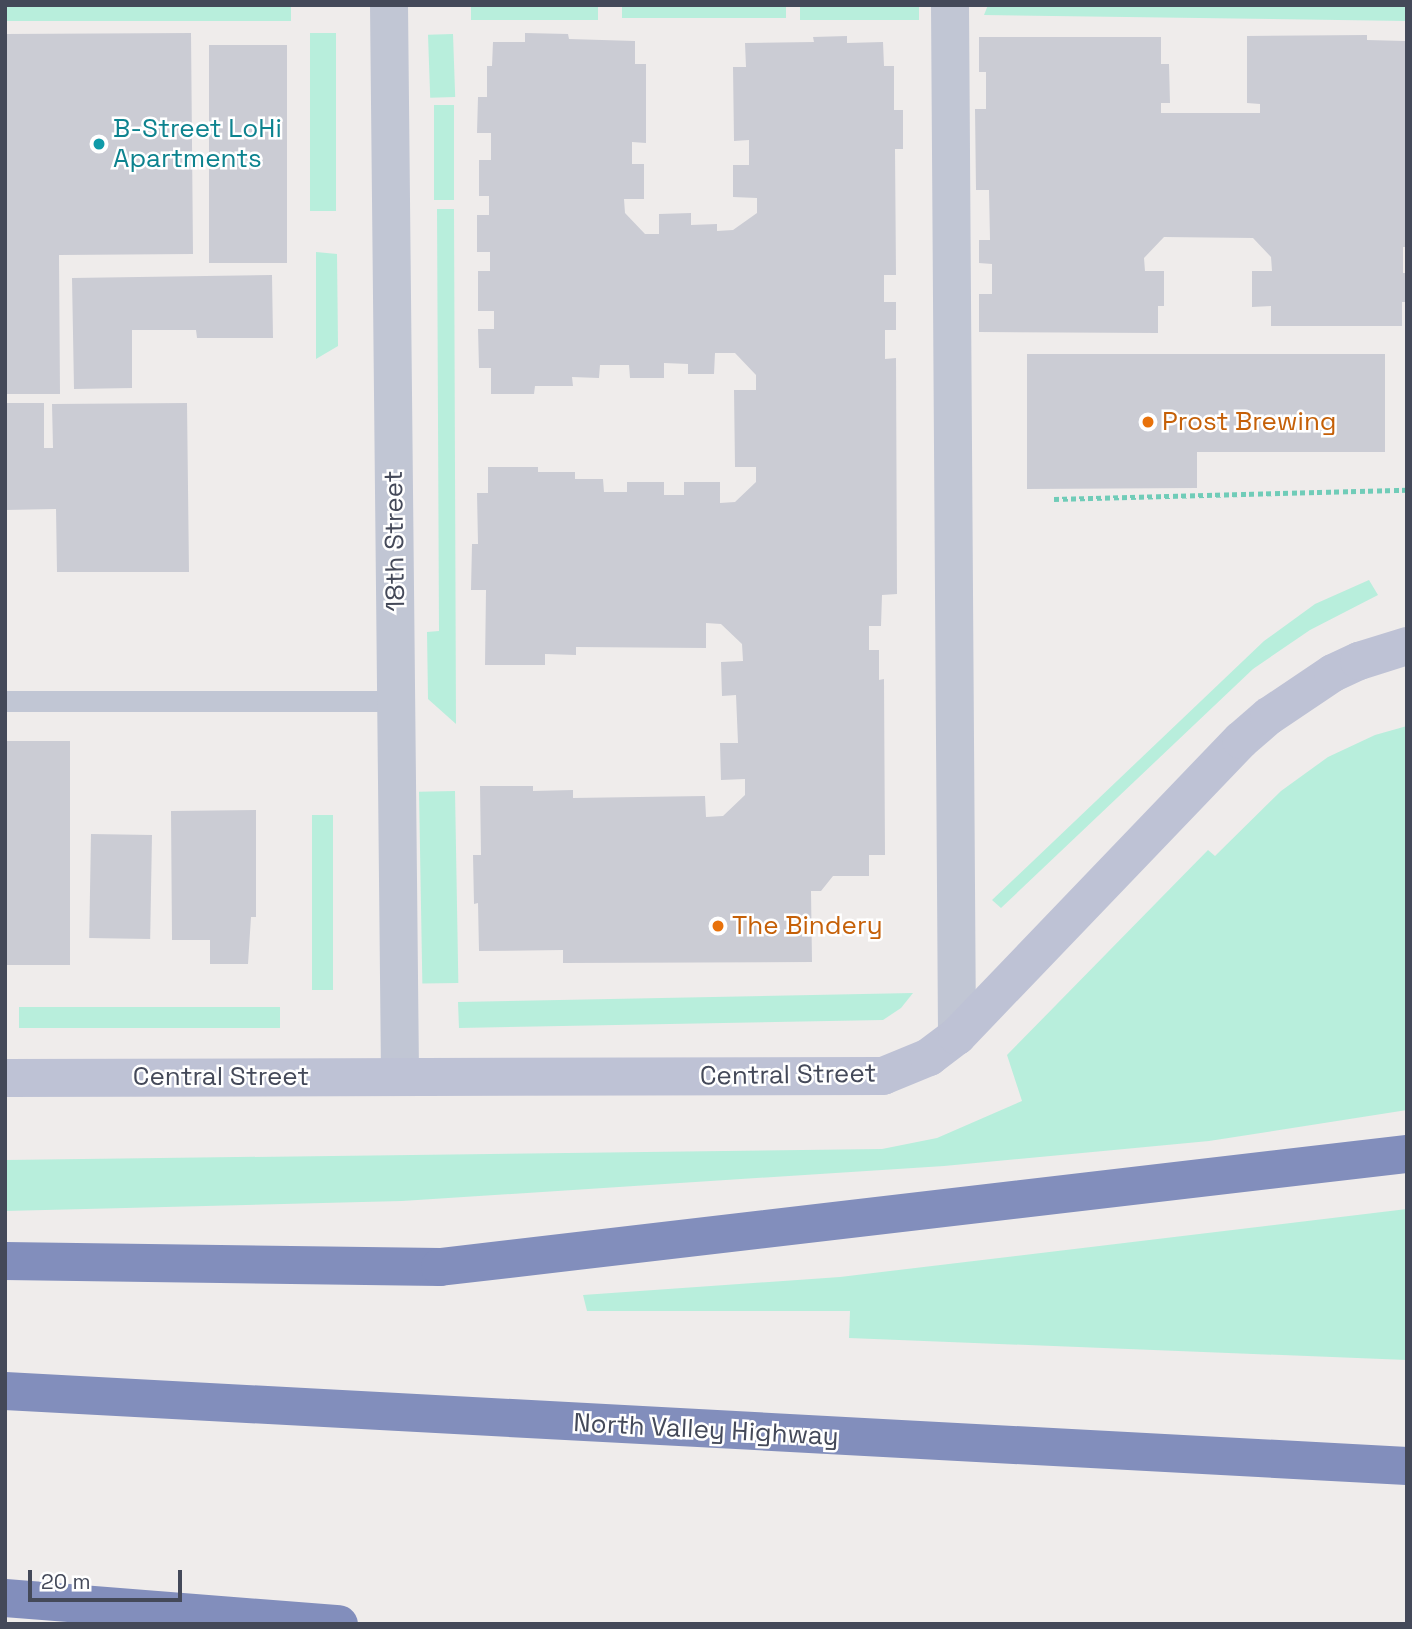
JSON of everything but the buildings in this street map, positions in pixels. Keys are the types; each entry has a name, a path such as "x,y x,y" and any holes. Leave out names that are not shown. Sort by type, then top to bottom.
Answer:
{"highway":[{"path":"5,1261 439,1267 1407,1154"},
{"name":"North Valley Highway","path":"5,1391 1212,1458 1407,1466"},
{"path":"1212,1458 1407,1485"},
{"path":"5,1598 340,1624"}],"main road":[{"name":"Central Street","path":"5,1078 883,1076 929,1057 957,1036 1241,740 1286,703 1359,660 1407,646"}],"street":[{"name":"18th Street","path":"389,5 400,1077"},
{"path":"950,5 957,1036"}],"lane":[{"path":"5,701 397,701"}],"path":[{"path":"1054,499 1407,490"}],"green space":[{"path":"5,5 291,5 291,21 5,21"},
{"path":"471,5 598,5 598,20 471,20"},
{"path":"622,5 786,5 786,18 622,18"},
{"path":"800,5 919,5 919,20 800,20"},
{"path":"988,5 1407,5 1407,21 984,15"},
{"path":"310,33 336,33 336,211 310,211"},
{"path":"453,34 455,97 430,98 428,35"},
{"path":"434,105 454,105 454,200 434,200"},
{"path":"437,209 454,209 456,724 428,699 427,632 439,631"},
{"path":"316,252 337,254 338,346 316,359"},
{"path":"1369,580 1378,595 1310,630 1253,669 1001,908 992,900 1264,641 1315,604"},
{"path":"1407,726 1407,1110 1209,1141 944,1166 402,1201 5,1211 5,1160 882,1149 937,1138 1022,1101 1007,1055 1208,850 1215,856 1281,791 1328,757 1375,735"},
{"path":"455,791 458,983 422,984 419,792"},
{"path":"312,815 333,815 333,990 312,990"},
{"path":"913,993 901,1008 883,1020 459,1028 458,1002"},
{"path":"19,1007 280,1007 280,1028 19,1028"},
{"path":"1407,1209 1407,1360 849,1338 850,1311 587,1311 583,1295 840,1277"}],"place":[{"name":"B-Street LoHi Apartments","path":"99,144"},
{"name":"Prost Brewing","path":"1148,422"},
{"name":"The Bindery","path":"718,926"}]}
